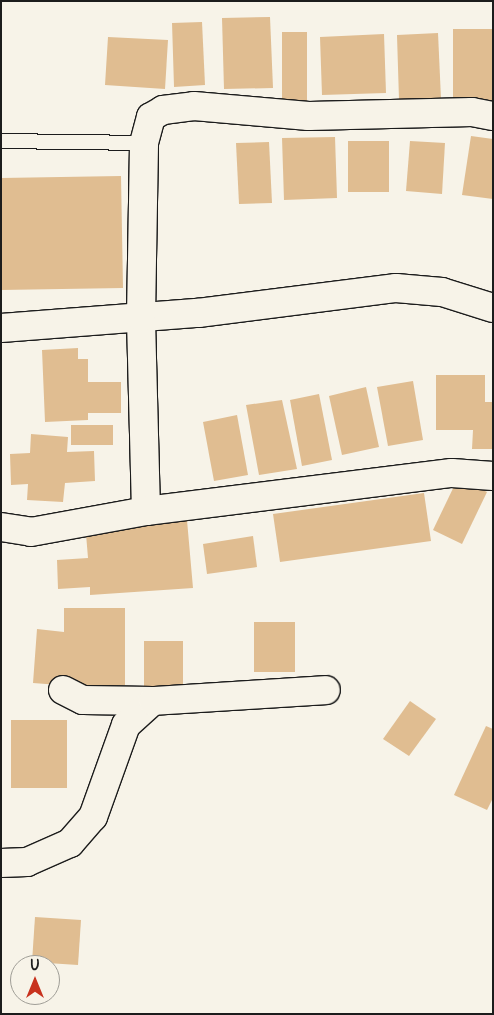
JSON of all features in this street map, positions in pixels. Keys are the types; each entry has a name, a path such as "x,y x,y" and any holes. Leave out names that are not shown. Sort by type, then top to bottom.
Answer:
{"street":[{"path":"146,511 141,316 144,143 151,117 162,110 194,106 309,116 472,112 493,116"},
{"path":"1,328 198,313 396,288 442,292 493,308"},
{"path":"1,527 31,532 146,511 452,473 493,476"},
{"path":"62,690 84,700 152,701 326,690"},
{"path":"1,863 27,862 70,843 92,816 126,725 152,701"}],"lane":[{"path":"1,140 144,143"}],"building":[{"path":"270,17 273,88 224,89 222,18"},
{"path":"202,22 205,85 174,87 172,23"},
{"path":"453,29 493,29 493,100 453,100"},
{"path":"282,32 307,32 307,103 282,103"},
{"path":"438,33 441,99 399,100 397,35"},
{"path":"384,34 386,93 322,95 320,37"},
{"path":"108,37 168,40 165,89 105,85"},
{"path":"471,136 493,139 493,199 462,195"},
{"path":"335,137 337,198 284,200 282,138"},
{"path":"348,141 389,141 389,192 348,192"},
{"path":"410,141 445,143 442,194 406,191"},
{"path":"269,142 272,203 239,204 236,143"},
{"path":"121,176 123,288 1,290 1,178"},
{"path":"78,348 78,359 88,359 88,382 121,382 121,413 88,413 88,420 45,422 42,350"},
{"path":"436,375 485,375 485,402 493,402 493,449 472,449 473,430 436,430"},
{"path":"413,381 423,440 388,446 377,387"},
{"path":"366,387 379,447 342,455 329,396"},
{"path":"319,394 332,460 302,466 290,400"},
{"path":"282,400 297,469 259,475 246,405"},
{"path":"237,415 248,475 214,481 203,422"},
{"path":"71,425 113,425 113,445 71,445"},
{"path":"31,434 68,437 67,452 94,451 95,481 65,483 63,502 27,500 28,484 11,485 10,454 30,453"},
{"path":"458,478 487,492 462,544 433,530"},
{"path":"424,493 431,541 280,562 273,514"},
{"path":"187,520 193,588 90,595 90,587 58,589 57,560 88,558 86,534"},
{"path":"253,536 257,567 207,574 203,544"},
{"path":"64,608 125,608 125,685 85,687 33,683 37,629 64,632"},
{"path":"254,622 295,622 295,672 254,672"},
{"path":"144,641 183,641 183,686 144,686"},
{"path":"410,701 436,719 409,756 383,739"},
{"path":"11,720 67,720 67,788 11,788"},
{"path":"486,726 493,729 493,798 487,810 454,795"},
{"path":"35,917 81,920 78,965 60,964 60,955 32,955"}]}
